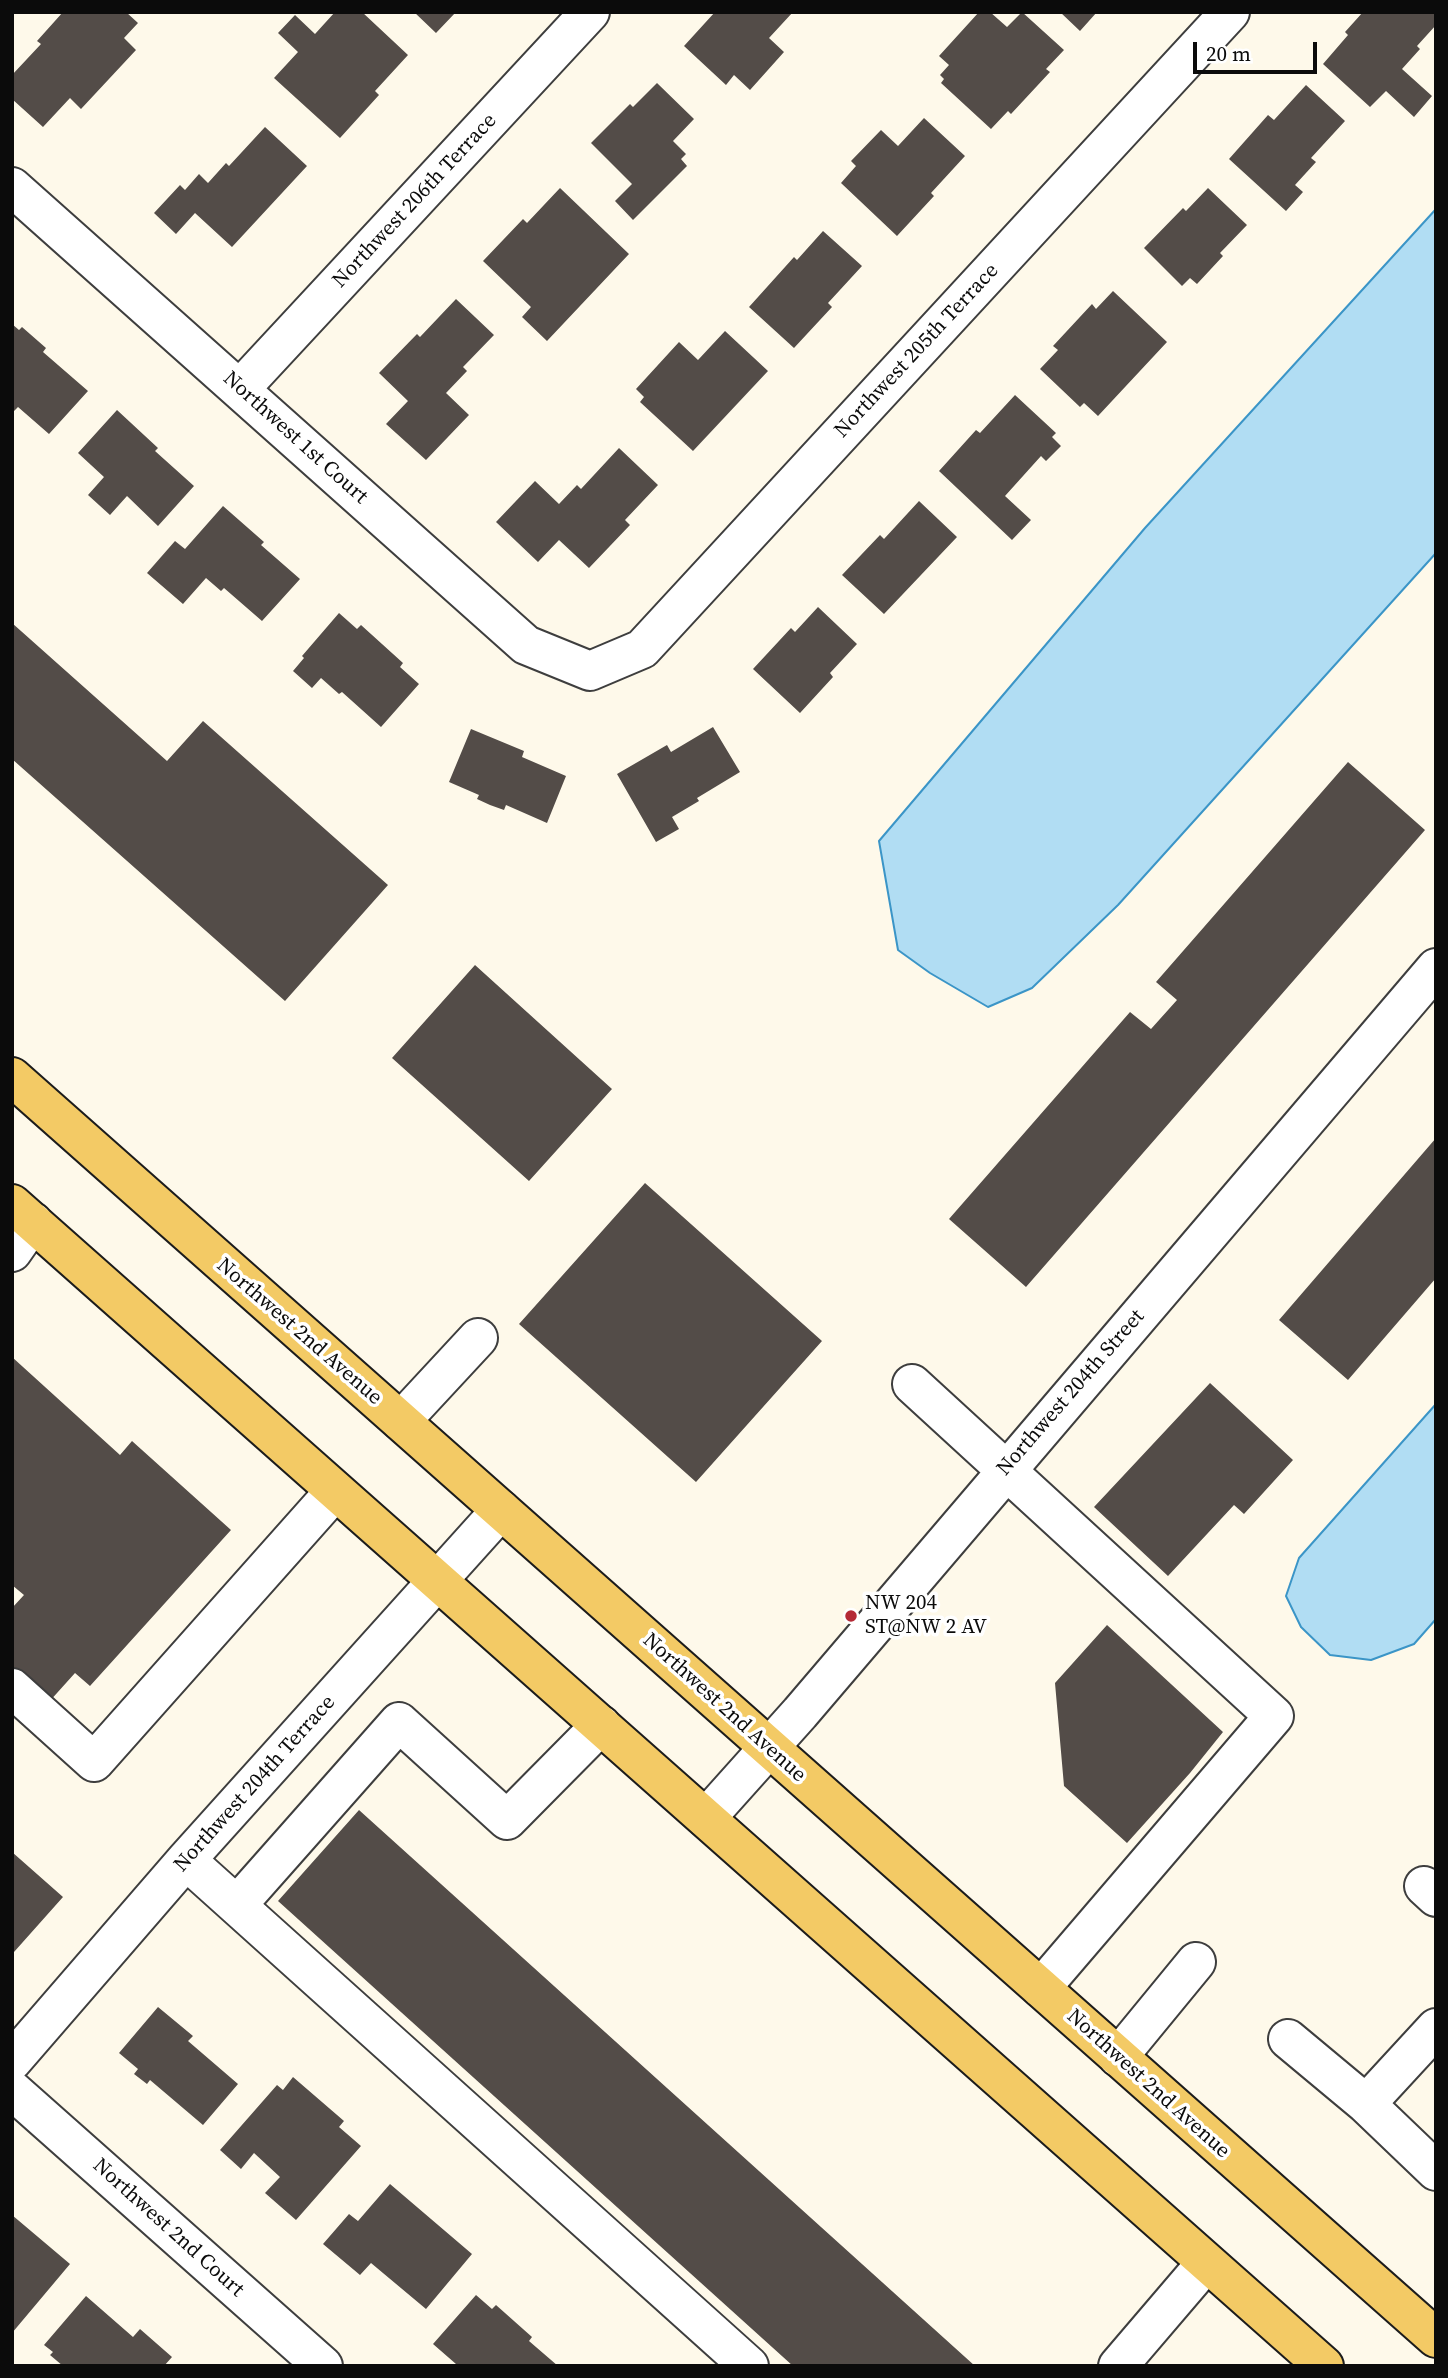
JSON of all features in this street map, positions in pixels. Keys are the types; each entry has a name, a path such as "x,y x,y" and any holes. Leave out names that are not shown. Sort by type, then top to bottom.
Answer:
{"main road":[{"name":"Northwest 2nd Avenue","path":"12,1077 1436,2338"},
{"path":"19,1226 335,1491 1324,2366"}],"street":[{"name":"Northwest 206th Terrace","path":"240,389 590,12"},
{"name":"Northwest 205th Terrace","path":"590,671 642,649 1230,12"},
{"name":"Northwest 1st Court","path":"12,187 526,645 590,671"},
{"name":"Northwest 204th Street","path":"706,1818 769,1748 1436,968"},
{"path":"401,1421 478,1338"},
{"path":"912,1384 1273,1716 1041,1988"},
{"path":"12,1688 94,1762 335,1491"},
{"name":"Northwest 204th Terrace","path":"12,2060 186,1860 501,1510"},
{"path":"237,1905 399,1722 508,1820 601,1725"},
{"path":"186,1860 749,2366"},
{"path":"1118,2057 1196,1962"},
{"path":"1366,2104 1436,2028"},
{"path":"1288,2039 1366,2104 1436,2171"},
{"name":"Northwest 2nd Court","path":"12,2090 323,2366"},
{"path":"1118,2366 1206,2263"}],"water":[{"path":"1436,209 1436,553 1118,905 1032,988 988,1007 930,973 898,950 879,841 1145,528"},
{"path":"1436,1404 1436,1619 1414,1644 1371,1660 1330,1655 1301,1627 1286,1596 1299,1558"}],"building":[{"path":"63,12 126,12 138,23 124,38 136,50 81,109 70,98 43,127 12,99 12,75 41,44 37,41"},
{"path":"335,12 362,12 408,55 375,91 379,95 340,138 274,78 298,52 278,33 295,15 315,34"},
{"path":"414,12 456,12 436,33"},
{"path":"715,12 793,12 769,38 784,52 750,90 734,75 726,85 684,46"},
{"path":"979,12 990,12 1007,27 1022,12 1064,50 1046,69 1050,72 1011,114 1008,111 991,129 941,83 944,79 940,75 949,65 939,56"},
{"path":"1060,12 1097,12 1080,31"},
{"path":"1363,12 1436,12 1436,25 1417,46 1420,49 1402,69 1432,96 1414,117 1386,91 1370,107 1323,64 1348,35 1345,32"},
{"path":"657,83 694,119 673,141 686,154 681,159 687,166 633,220 615,201 632,184 591,143 630,104 633,107"},
{"path":"1306,85 1345,121 1311,158 1316,162 1295,185 1303,192 1286,211 1229,159 1268,115 1274,120"},
{"path":"924,118 965,156 931,193 934,196 897,236 841,183 856,166 851,161 881,130 898,146"},
{"path":"265,127 307,166 232,247 195,213 176,234 154,213 180,185 185,190 199,174 208,183 226,163 229,166"},
{"path":"560,188 629,254 547,341 522,317 531,307 483,261 523,219 527,223"},
{"path":"1208,188 1247,225 1220,253 1223,256 1197,284 1190,278 1182,286 1144,248 1183,208 1186,211"},
{"path":"823,231 862,266 828,303 832,307 794,348 749,307 794,257 797,260"},
{"path":"1113,291 1167,342 1098,416 1084,403 1080,407 1040,369 1058,350 1053,346 1092,304 1096,309"},
{"path":"456,299 494,335 463,367 467,371 446,393 469,415 426,460 386,424 408,401 379,373 417,334 420,337"},
{"path":"12,324 19,330 22,327 46,348 43,352 88,391 49,434 18,407 12,413"},
{"path":"725,331 768,371 693,451 640,402 644,397 636,389 679,342 698,360"},
{"path":"1015,395 1056,433 1052,437 1061,446 1046,461 1041,456 1005,496 1031,520 1012,540 939,471 976,430 980,433"},
{"path":"117,410 158,448 155,451 194,486 158,526 127,496 110,515 88,495 104,477 78,453"},
{"path":"619,448 658,485 625,520 630,525 589,568 559,540 538,562 496,522 535,481 559,504 577,485 581,489"},
{"path":"919,501 957,537 884,614 842,575 880,535 884,539"},
{"path":"223,506 264,542 261,545 300,579 262,621 224,588 221,591 206,578 183,604 147,573 175,541 185,549"},
{"path":"818,607 857,644 830,673 833,677 800,713 753,669 791,628 795,632"},
{"path":"339,613 357,629 361,625 403,663 400,667 419,684 381,727 342,692 339,694 321,678 312,688 293,671 304,658 302,656"},
{"path":"12,623 167,761 203,721 388,885 285,1001 12,759"},
{"path":"713,727 740,772 672,817 679,829 656,842 617,774 667,745 671,752"},
{"path":"471,729 524,751 522,757 566,776 547,823 506,805 504,810 490,805 477,799 479,795 449,782"},
{"path":"1348,762 1425,830 1026,1287 949,1219 1130,1012 1151,1029 1177,1000 1156,982"},
{"path":"475,965 612,1089 529,1181 392,1058"},
{"path":"1436,1138 1436,1278 1348,1380 1279,1320"},
{"path":"645,1183 822,1341 696,1482 519,1324"},
{"path":"12,1357 120,1455 132,1441 231,1530 90,1686 75,1673 48,1703 12,1671 12,1608 24,1595 12,1585"},
{"path":"1210,1383 1293,1460 1244,1514 1234,1505 1168,1576 1094,1507"},
{"path":"1107,1625 1223,1732 1127,1843 1064,1786 1055,1683"},
{"path":"359,1810 975,2366 793,2366 278,1901"},
{"path":"12,1852 63,1897 14,1952 12,1950"},
{"path":"158,2007 193,2036 188,2041 238,2084 203,2125 150,2080 147,2084 134,2074 138,2069 119,2053"},
{"path":"293,2077 344,2121 339,2127 361,2146 296,2220 265,2193 280,2177 254,2153 241,2169 220,2150 277,2085 283,2090"},
{"path":"390,2184 472,2254 426,2309 371,2263 360,2275 323,2244 349,2214 358,2221"},
{"path":"12,2215 70,2264 12,2333"},
{"path":"476,2295 492,2309 496,2305 532,2337 529,2341 558,2366 456,2364 433,2344"},
{"path":"86,2296 133,2337 140,2329 172,2357 164,2366 63,2366 50,2355 53,2352 44,2345"}],"place":[{"name":"NW 204 ST@NW 2 AV","path":"851,1616"}]}
